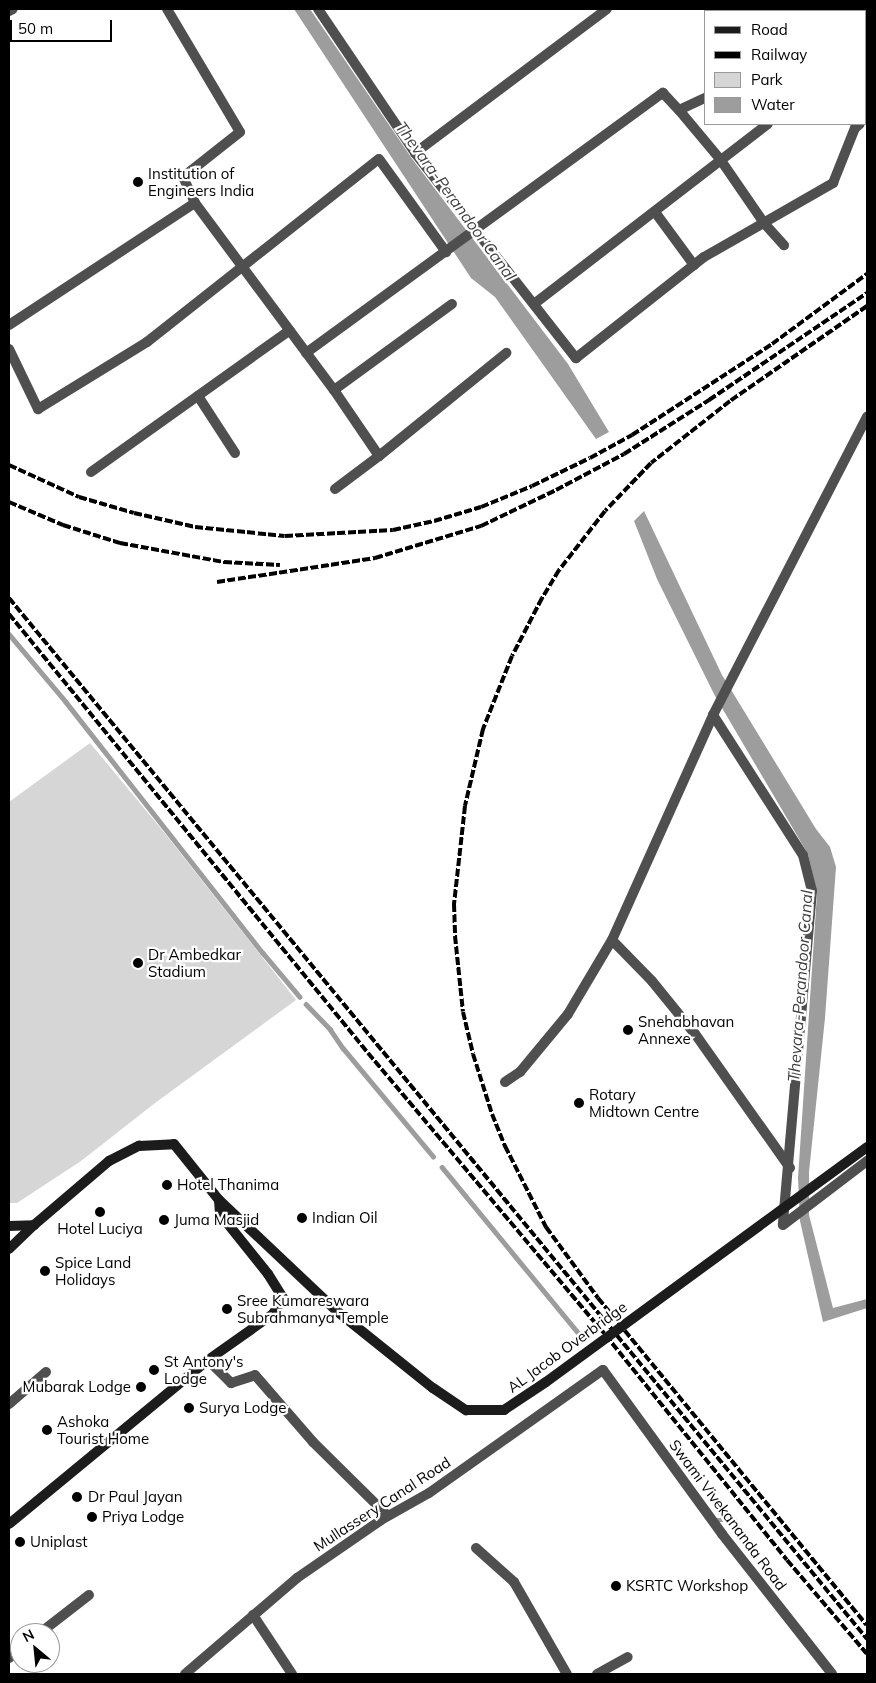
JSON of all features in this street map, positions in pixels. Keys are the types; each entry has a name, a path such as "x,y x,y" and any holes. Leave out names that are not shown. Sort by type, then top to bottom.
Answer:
{"main road":[{"path":"9,1249 34,1225 108,1162 139,1146 174,1144 219,1200 220,1214 268,1274 283,1298 273,1314 208,1360 9,1524"},
{"name":"AL Jacob Overbridge","path":"219,1200 338,1312 434,1388 466,1410 504,1410 574,1362 867,1147"},
{"path":"9,1226 34,1225"}],"street":[{"path":"9,11 13,9"},
{"path":"166,9 240,132 183,177 195,203 334,390 379,456"},
{"path":"318,9 415,152 473,233 534,304 576,358 694,265 833,183 855,128 859,125"},
{"path":"415,152 607,9"},
{"path":"306,353 663,93 720,159 764,223 784,245"},
{"path":"679,110 704,98"},
{"path":"534,304 767,125"},
{"path":"9,349 38,409 147,342 379,159 448,250"},
{"path":"9,325 195,203"},
{"path":"655,212 694,265"},
{"path":"334,390 452,304"},
{"path":"91,472 290,330"},
{"path":"335,489 379,456 506,353"},
{"path":"198,396 235,452"},
{"path":"505,1082 520,1072 568,1014 612,940 715,711 867,416"},
{"path":"715,711 803,855 812,891 790,1168 783,1225 867,1161"},
{"path":"612,940 652,981 695,1034 790,1168"},
{"path":"208,1360 231,1384 255,1375 313,1442 388,1516"},
{"name":"Mullassery Canal Road","path":"185,1674 296,1578 388,1516 429,1494 603,1370"},
{"name":"Swami Vivekananda Road","path":"603,1370 698,1502 832,1674"},
{"path":"9,1404 46,1372"},
{"path":"476,1548 514,1582 567,1674"},
{"path":"53,1623 89,1595"},
{"path":"253,1615 292,1674"},
{"path":"596,1674 628,1657"}],"green space":[{"name":"Dr Ambedkar Stadium","path":"90,743 163,831 296,1000 155,1103 81,1161 17,1203 9,1203 9,802"}],"water":[{"name":"Thevara-Perandoor Canal","path":"294,9 310,9 413,160 568,364 609,432 596,439 495,297 471,278"},
{"name":"Thevara-Perandoor Canal","path":"644,511 722,675 816,829 830,847 836,867 825,1018 809,1172 809,1215 833,1308 867,1299 867,1308 823,1322 800,1221 798,1178 817,894 808,854 715,696 657,579 634,521"}],"waterway":[{"path":"9,634 66,702 263,953 300,997"},
{"path":"306,1004 330,1029 343,1048 433,1156"},
{"path":"442,1167 579,1334"},
{"path":"717,1520 735,1520"}],"railway":[{"path":"9,465 79,497 134,513 195,527 285,536 393,530 434,521 481,507 532,486 632,435 772,344 867,274"},
{"path":"217,582 375,558 481,526 556,490 624,454 709,400 867,293"},
{"path":"867,306 730,401 651,463 605,511 559,570 512,656 483,729 465,806 454,904 455,936 463,1012 473,1054 492,1114 505,1146 546,1227 598,1298 867,1625"},
{"path":"9,502 63,525 120,543 224,562 280,565"},
{"path":"9,598 867,1639"},
{"path":"9,614 368,1053 599,1327 787,1560 867,1654"}],"place":[{"name":"Institution of Engineers India","path":"138,182"},
{"name":"Dr Ambedkar Stadium","path":"138,963"},
{"name":"Snehabhavan Annexe","path":"628,1030"},
{"name":"Rotary Midtown Centre","path":"579,1103"},
{"name":"Hotel Thanima","path":"167,1185"},
{"name":"Hotel Luciya","path":"100,1212"},
{"name":"Indian Oil","path":"302,1218"},
{"name":"Juma Masjid","path":"164,1220"},
{"name":"Spice Land Holidays","path":"45,1271"},
{"name":"Sree Kumareswara Subrahmanya Temple","path":"227,1309"},
{"name":"St Antony's Lodge","path":"154,1370"},
{"name":"Mubarak Lodge","path":"141,1387"},
{"name":"Surya Lodge","path":"189,1408"},
{"name":"Ashoka Tourist Home","path":"47,1430"},
{"name":"Dr Paul Jayan","path":"77,1497"},
{"name":"Priya Lodge","path":"92,1517"},
{"name":"Uniplast","path":"20,1542"},
{"name":"KSRTC Workshop","path":"616,1586"}]}
